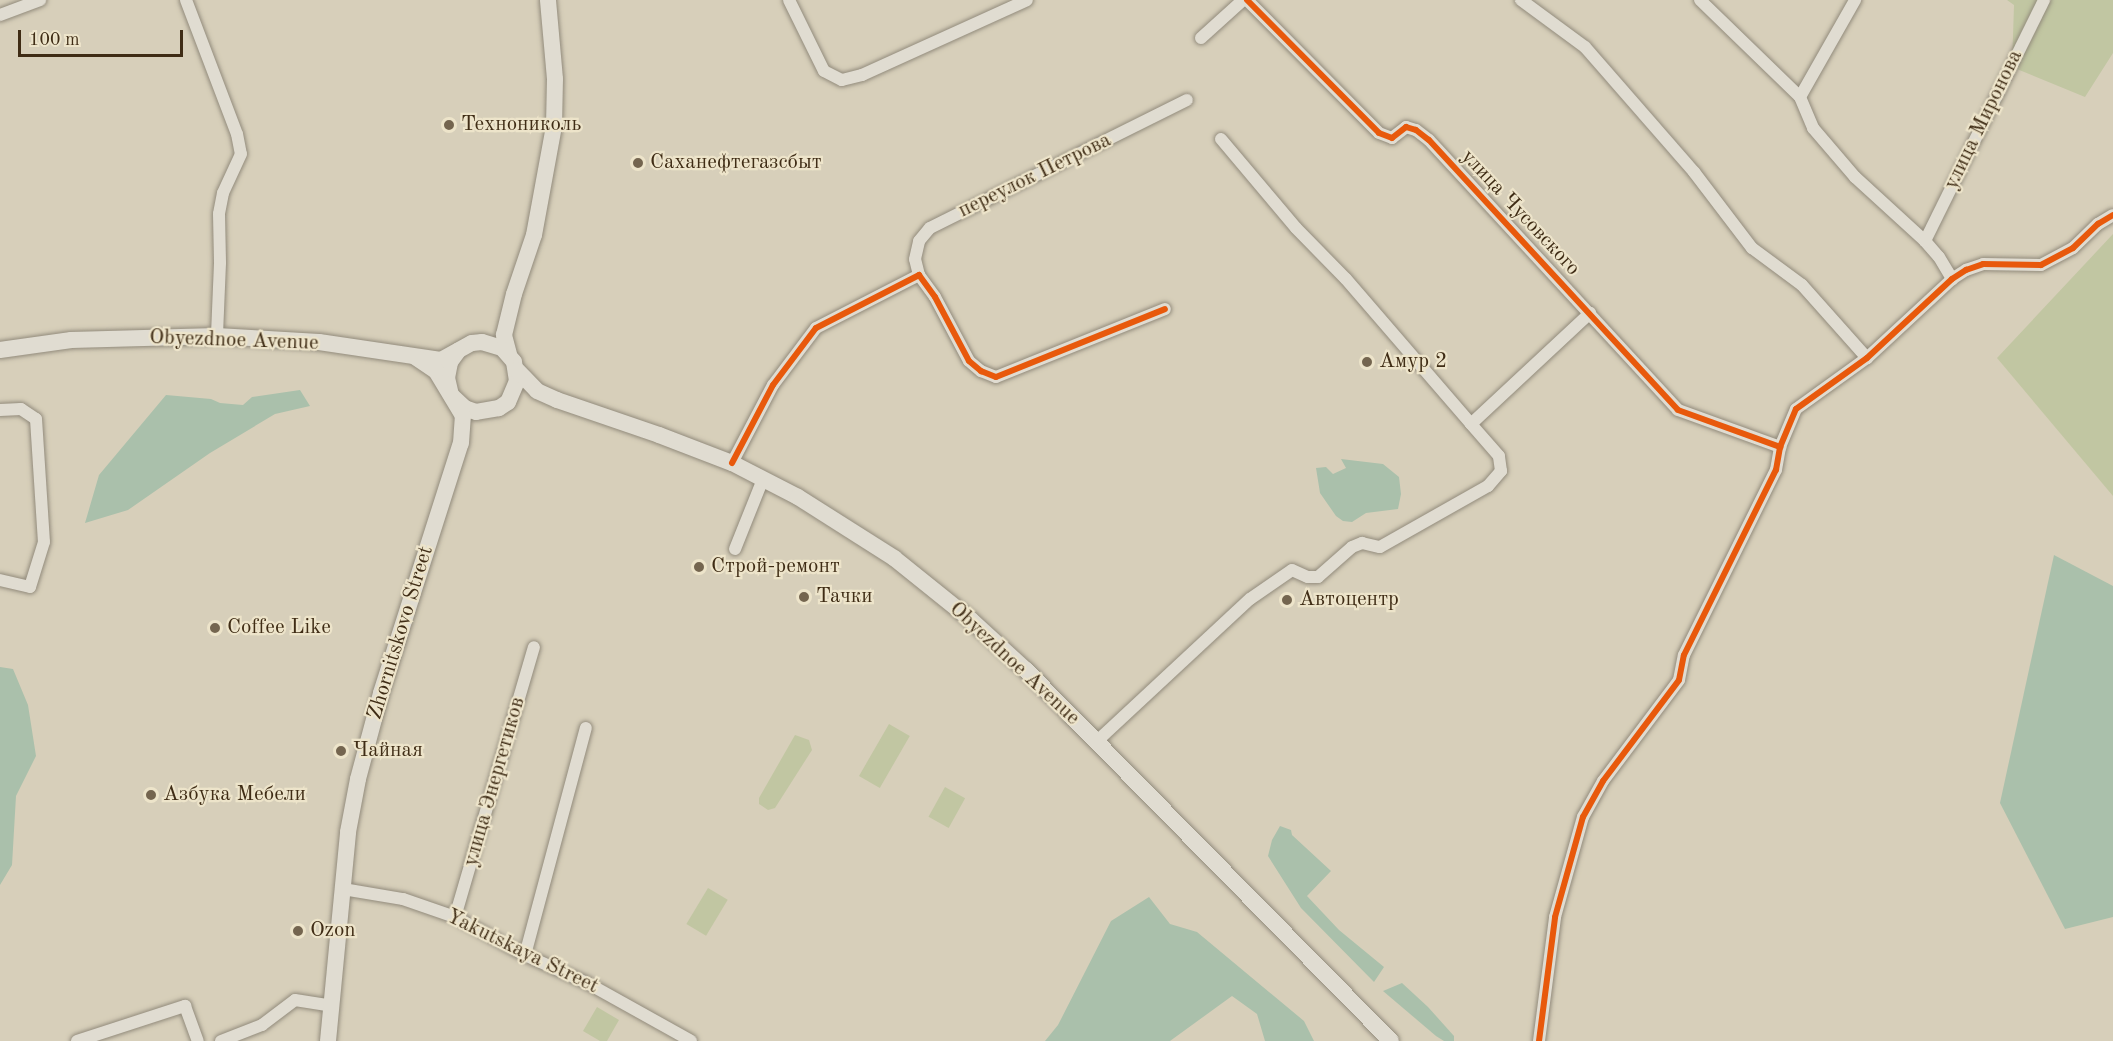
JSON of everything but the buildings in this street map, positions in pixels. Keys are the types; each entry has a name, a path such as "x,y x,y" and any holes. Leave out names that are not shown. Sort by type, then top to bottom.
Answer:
{"main road":[{"path":"509,354 492,343 465,347 450,362 447,378 451,395 465,408 476,412 503,405 514,392 517,370 509,354 504,335 514,294 534,235 554,126 555,79 548,0"},
{"path":"415,357 441,360 492,331 514,294"},
{"name":"Obyezdnoe Avenue","path":"0,350 71,340 217,336 319,342 415,357 436,370 451,395"},
{"name":"Obyezdnoe Avenue","path":"517,370 537,392 653,432 732,463 828,515 894,558 971,620 1026,670 1391,1041"},
{"name":"Zhornitskovo Street","path":"328,1041 343,889 356,789 374,716 461,443 463,416 451,395"},
{"name":"Obyezdnoe Avenue","path":"503,405 537,397 557,400"},
{"name":"Zhornitskovo Street","path":"461,443 476,419 503,405"}],"street":[{"path":"0,15 40,0"},
{"path":"186,0 237,134 241,154 223,193 219,214 220,263 217,336"},
{"path":"789,0 824,71 842,80 862,75 1027,0"},
{"path":"1202,38 1243,0"},
{"name":"улица Чусовского","path":"1248,0 1379,133 1392,138 1406,127 1416,129 1430,140 1678,410 1780,447"},
{"path":"1521,0 1585,46 1694,172 1752,248 1802,285 1868,358"},
{"path":"1701,0 1800,97 1813,128 1855,177 1925,241 1939,257 1952,279"},
{"path":"1800,97 1855,0"},
{"name":"улица Миронова","path":"1925,241 2044,0"},
{"name":"переулок Петрова","path":"919,275 915,259 919,241 930,228 1187,100"},
{"path":"1096,742 1250,598 1292,570 1308,577 1318,577 1352,547 1362,543 1380,547 1488,486 1501,471 1499,456 1347,279 1296,228 1221,139"},
{"path":"1539,1041 1555,916 1583,817 1603,781 1679,680 1684,655 1776,470 1780,447 1796,409 1868,358 1952,279 1983,264 2041,265 2073,248 2098,224 2113,215"},
{"path":"732,463 773,385 816,328 919,275 935,297 969,361 981,371 996,377 1165,309"},
{"path":"1471,424 1590,313"},
{"path":"0,410 21,409 36,419 44,542 30,586 0,580"},
{"path":"735,549 763,479"},
{"name":"улица Энергетиков","path":"454,917 534,647"},
{"path":"525,955 586,729"},
{"name":"Yakutskaya Street","path":"343,889 403,899 454,917 525,955 587,982 691,1041"},
{"path":"220,1041 262,1025 296,1000 332,1006"},
{"path":"77,1041 185,1006 198,1041"}],"shaded area":[{"path":"2007,0 2113,0 2113,53 2085,97 2012,67 2014,5"},
{"path":"2113,234 2113,496 1997,358"},
{"path":"300,390 310,406 275,414 210,453 128,510 85,523 99,475 166,395 211,399 220,403 243,405 252,397"},
{"path":"1341,459 1383,464 1399,477 1401,494 1398,509 1366,513 1352,522 1343,521 1336,516 1320,493 1316,468 1326,467 1333,474 1346,468"},
{"path":"2054,555 2113,586 2113,917 2065,929 2000,803"},
{"path":"0,667 13,669 28,705 36,756 16,796 12,865 0,885"},
{"path":"889,724 910,736 880,788 859,776"},
{"path":"795,735 809,740 812,750 775,808 768,810 759,804 759,798"},
{"path":"945,787 965,798 949,828 929,817"},
{"path":"1280,826 1291,830 1292,835 1331,871 1307,896 1339,930 1384,967 1374,982 1301,908 1268,856 1272,840"},
{"path":"708,888 728,900 706,936 686,924"},
{"path":"1149,897 1170,924 1197,932 1304,1021 1314,1041 1265,1041 1257,1014 1232,996 1170,1041 1045,1041 1058,1025 1111,921"},
{"path":"1402,983 1454,1036 1454,1041 1444,1041 1436,1036 1383,991"},
{"path":"597,1007 619,1020 607,1041 600,1041 583,1031"}],"cycle path":[{"path":"1247,0 1379,133 1392,138 1406,127 1416,130 1429,140 1678,410 1780,447"},
{"path":"1539,1041 1555,917 1583,817 1603,781 1679,680 1684,655 1776,470 1780,447 1796,409 1867,358 1952,279 1966,270 1983,264 2041,265 2073,248 2098,224 2113,215"},
{"path":"732,463 773,385 816,328 919,275 935,297 969,361 981,371 996,377 1165,309"}],"place":[{"name":"Технониколь","path":"449,125"},
{"name":"Саханефтегазсбыт","path":"638,163"},
{"name":"Амур 2","path":"1367,362"},
{"name":"Строй-ремонт","path":"699,567"},
{"name":"Тачки","path":"804,597"},
{"name":"Автоцентр","path":"1287,600"},
{"name":"Coffee Like","path":"215,628"},
{"name":"Чайная","path":"341,751"},
{"name":"Азбука Мебели","path":"151,795"},
{"name":"Ozon","path":"298,931"}]}
